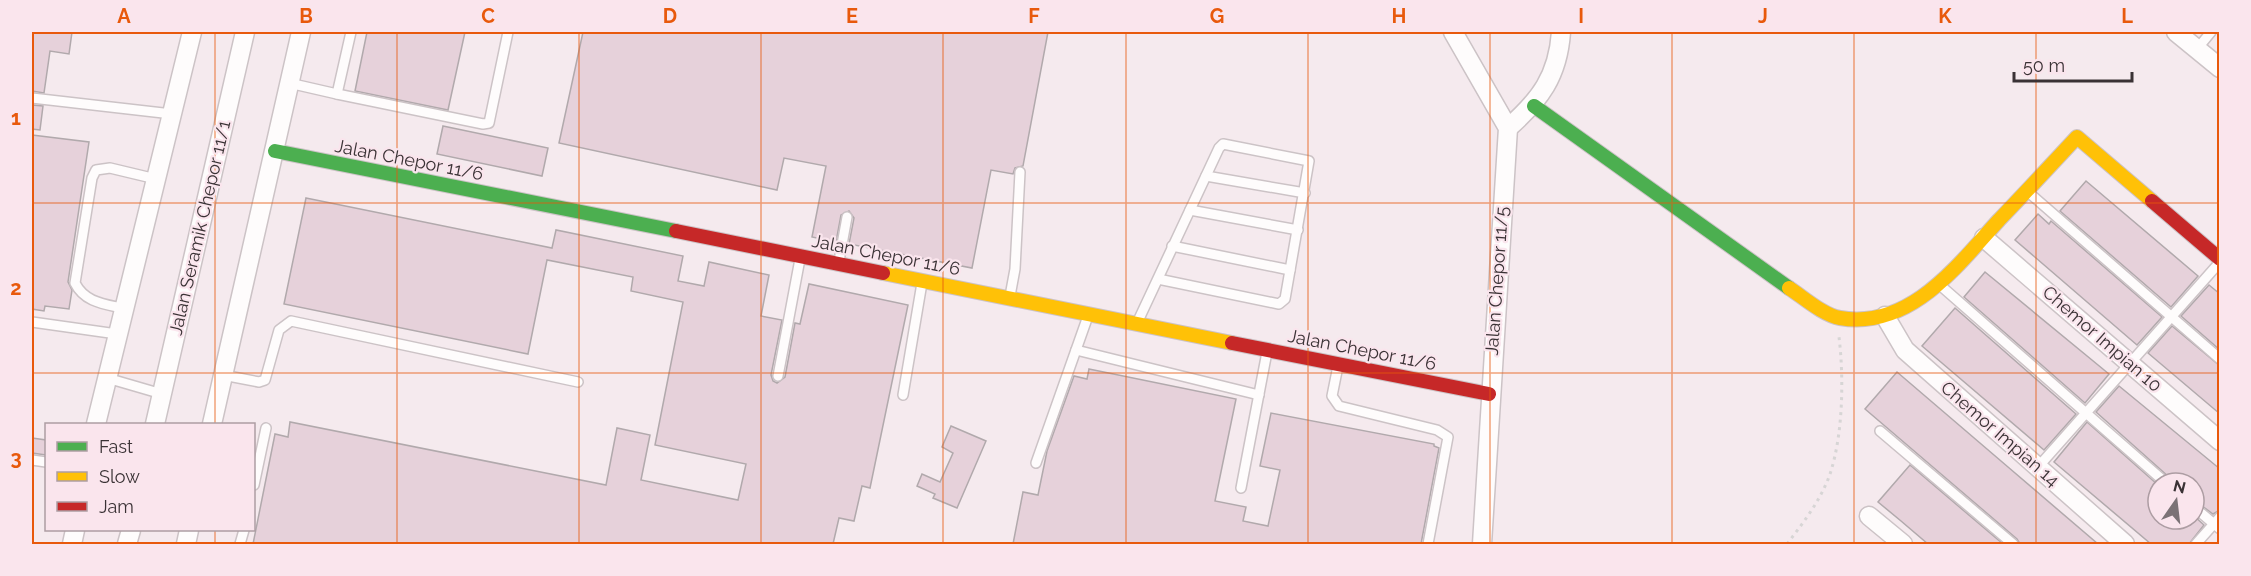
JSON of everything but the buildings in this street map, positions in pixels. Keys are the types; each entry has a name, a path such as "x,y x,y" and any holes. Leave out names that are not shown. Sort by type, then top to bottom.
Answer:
{"street":[{"path":"96,423 192,32"},
{"name":"Jalan Seramik Chepor 11/1","path":"155,423 245,32"},
{"path":"212,423 302,32"},
{"path":"1453,32 1508,129 1534,106 1556,68 1561,32"},
{"path":"2176,32 2220,68"},
{"path":"1534,106 1774,279 1837,318 1861,320 1885,316 1908,306 1939,285 2077,137 2220,261"},
{"name":"Jalan Chepor 11/5","path":"1482,544 1508,129"},
{"name":"Jalan Chepor 11/6","path":"275,151 1490,394"},
{"name":"Chemor Impian 10","path":"1984,238 2220,441"},
{"name":"Chemor Impian 14","path":"1885,316 1905,350 2124,544"},
{"path":"1869,516 1904,544"}],"lane":[{"path":"337,94 351,32"},
{"path":"290,83 483,124 489,123 508,32"},
{"path":"2197,49 2211,32"},
{"path":"32,98 172,114"},
{"path":"1137,324 1172,246 1223,144 1309,161 1285,299 1279,304 1158,279"},
{"path":"126,309 93,302 80,294 75,283 92,178 96,170 110,168 156,179"},
{"path":"1009,298 1016,270 1020,172"},
{"path":"1206,176 1305,193"},
{"path":"2027,191 2220,359"},
{"path":"1190,210 1298,230"},
{"path":"838,264 847,217"},
{"path":"1172,246 1290,270"},
{"path":"778,376 801,256"},
{"path":"2038,467 2220,261"},
{"path":"903,394 923,281"},
{"path":"1939,285 2152,471"},
{"path":"1036,463 1089,314"},
{"path":"223,375 259,382 265,380 279,330 291,321 578,382"},
{"path":"32,322 117,334"},
{"path":"1076,350 1259,395"},
{"path":"1240,488 1267,350"},
{"path":"1338,364 1332,396 1339,406 1437,430 1448,437 1428,544"},
{"path":"107,378 162,394"},
{"path":"255,481 267,428"},
{"path":"1880,431 2013,544"},
{"path":"2196,544 2218,523"}],"path":[{"path":"1787,544 1810,514 1830,474 1839,425 1842,362 1837,318"}],"traffic: fast":[{"path":"1534,106 1789,288"},
{"path":"275,151 676,231"}],"traffic: slow":[{"path":"1789,288 1820,310 1840,318 1865,319 1888,314 1910,304 1930,291 1949,274 2077,137 2152,201"},
{"path":"883,273 1232,343"}],"traffic: jam":[{"path":"2152,201 2220,259"},
{"path":"676,231 883,273"},
{"path":"1232,343 1489,394"}]}
